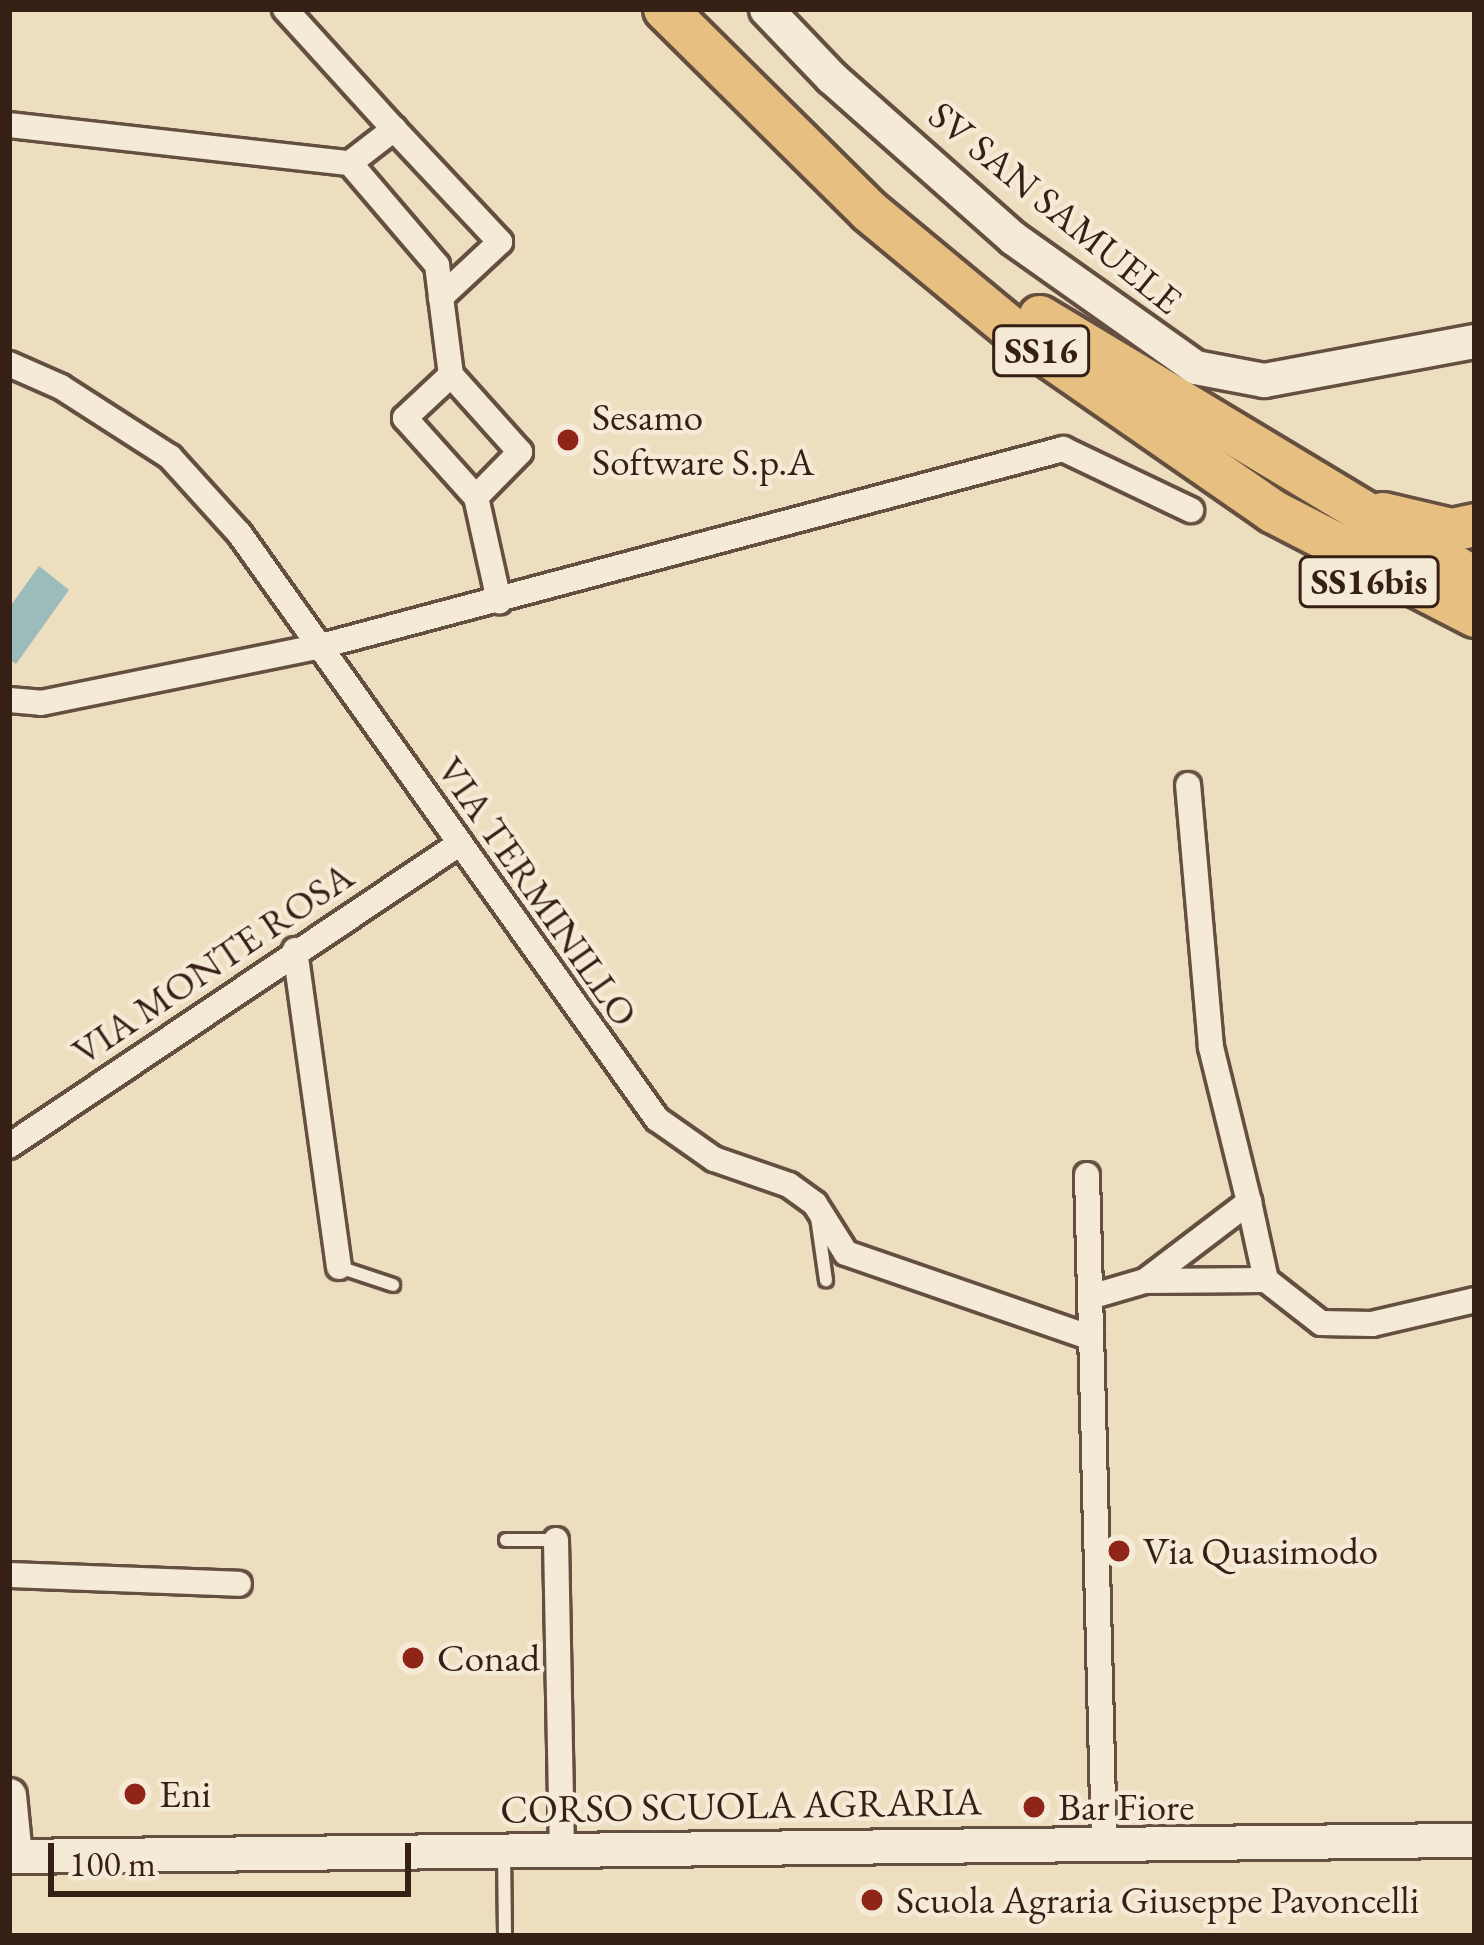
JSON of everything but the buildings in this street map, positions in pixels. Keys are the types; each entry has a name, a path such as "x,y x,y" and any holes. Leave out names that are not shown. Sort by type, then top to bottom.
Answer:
{"highway":[{"name":"SS16","path":"665,9 886,225 1024,339 1272,511 1475,616"},
{"name":"SS16","path":"701,9 879,187 1033,313 1475,579"},
{"path":"1341,502 1420,525 1475,525"},
{"name":"SS16bis","path":"1272,511 1355,575 1475,639"}],"main road":[{"name":"SV SAN SAMUELE","path":"766,9 1013,238 1196,367 1264,380 1475,340"},
{"path":"9,1795 12,1856"},
{"name":"CORSO SCUOLA AGRARIA","path":"12,1856 1475,1840"}],"street":[{"path":"285,9 500,242 441,297"},
{"path":"9,124 350,163 437,265 451,375 520,452 476,496"},
{"path":"350,163 394,129"},
{"name":"VIA TERMINILLO","path":"9,364 61,387 170,457 325,645 641,1103 692,1147 789,1185 815,1204 846,1253 1090,1339"},
{"path":"451,375 405,418 476,496 499,602"},
{"path":"9,700 41,703 325,645 1063,449 1191,510"},
{"path":"1188,785 1210,1047 1266,1280"},
{"name":"VIA MONTE ROSA","path":"9,1146 459,844"},
{"path":"296,950 339,1267"},
{"path":"1087,1175 1105,1844"},
{"path":"1145,1281 1249,1202"},
{"path":"1090,1297 1145,1281 1266,1280 1321,1323 1372,1324 1475,1300"},
{"path":"556,1540 562,1850"},
{"path":"9,1575 238,1584"}],"lane":[{"path":"815,1204 826,1280"},
{"path":"339,1267 393,1285"},
{"path":"506,1540 556,1540"},
{"path":"504,1851 505,1936"}],"water":[{"path":"39,566 69,590 16,664 9,659 9,608"}],"place":[{"name":"Sesamo Software S.p.A","path":"568,440"},
{"name":"Via Quasimodo","path":"1119,1551"},
{"name":"Conad","path":"413,1658"},
{"name":"Eni","path":"135,1794"},
{"name":"Bar Fiore","path":"1034,1807"},
{"name":"Scuola Agraria Giuseppe Pavoncelli","path":"872,1900"}]}
